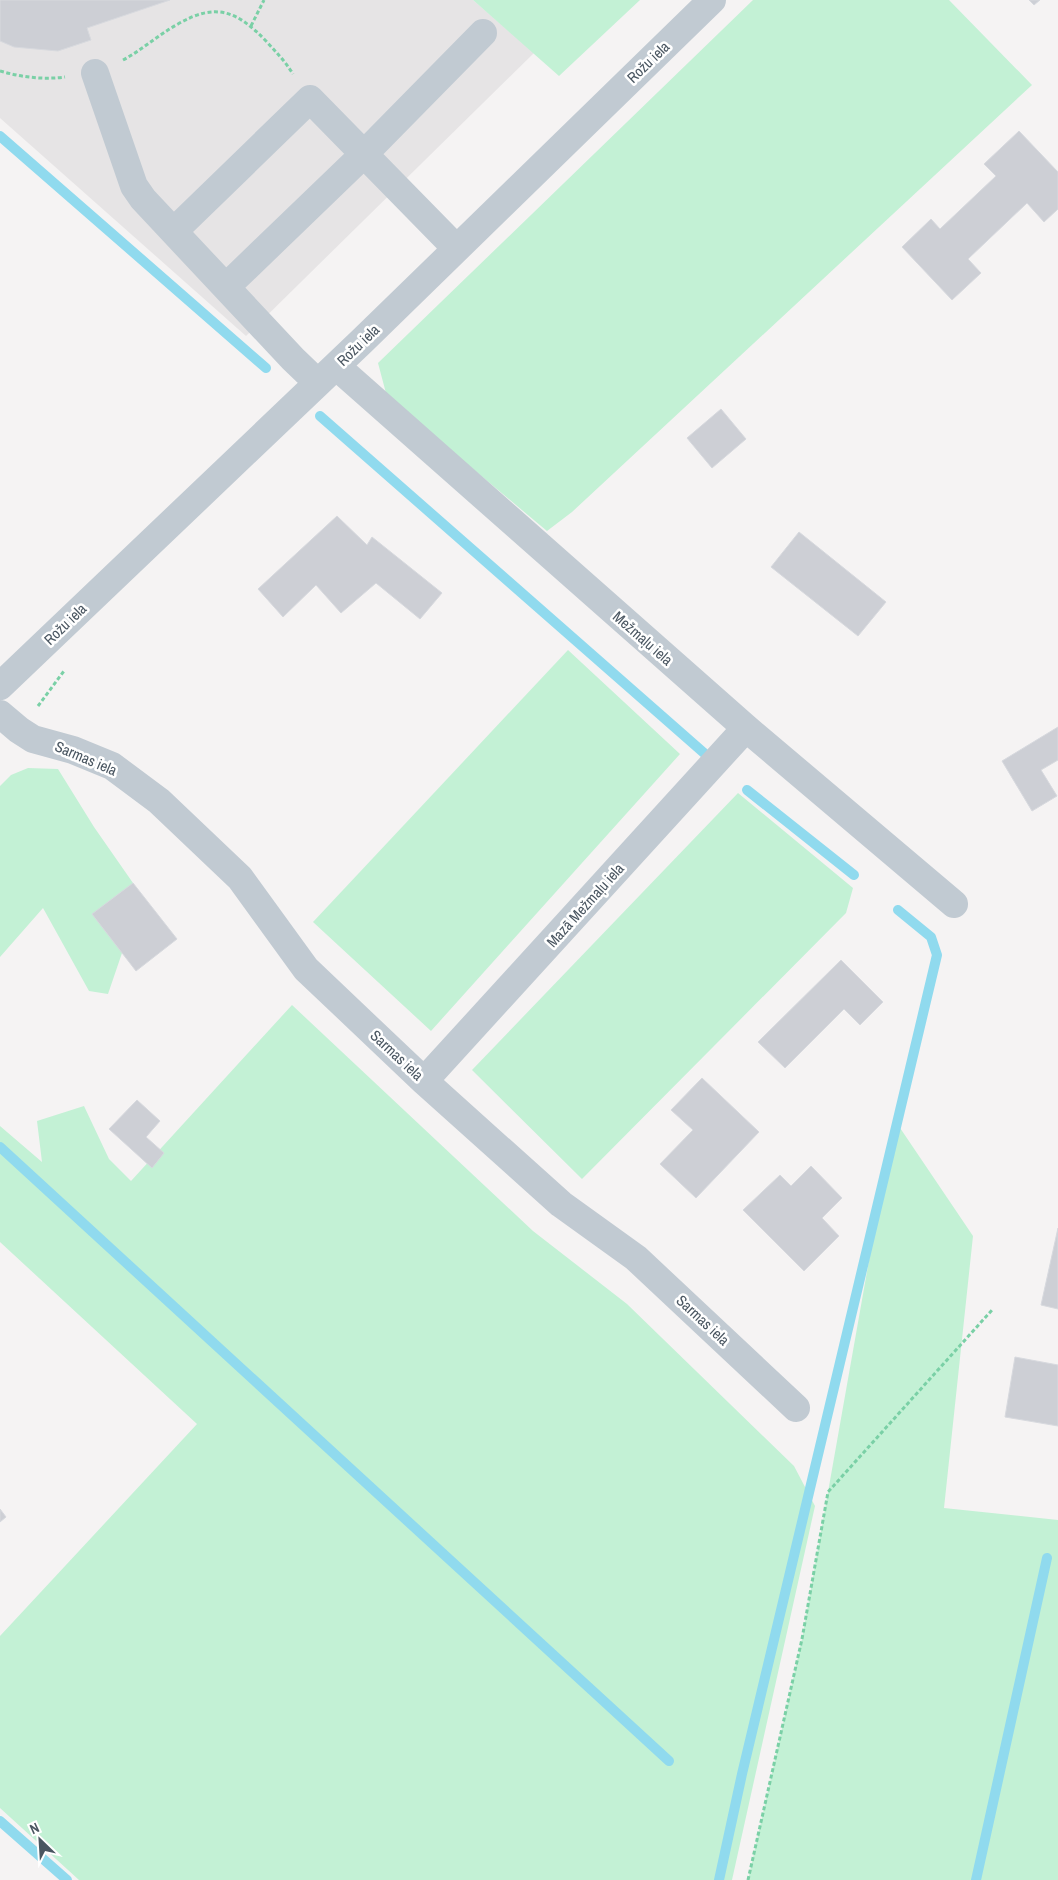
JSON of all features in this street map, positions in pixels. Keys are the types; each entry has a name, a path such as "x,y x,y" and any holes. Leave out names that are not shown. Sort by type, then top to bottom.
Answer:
{"street":[{"name":"Rožu iela","path":"0,686 327,375 712,0"},
{"path":"226,286 364,154 483,33"},
{"name":"Mežmaļu iela","path":"95,73 134,186 143,199 226,286 259,324 327,375 954,904"},
{"path":"174,231 310,99 456,248"},
{"name":"Sarmas iela","path":"0,714 33,739 73,750 112,766 159,802 240,878 306,969 424,1081 560,1204 636,1258 796,1408"},
{"name":"Mazā Mežmaļu iela","path":"424,1081 746,728"}],"path":[{"path":"251,26 264,0"},
{"path":"0,71 16,76 49,79 95,73 124,60 178,24 202,13 221,12 237,16 251,26 284,60 310,99"},
{"path":"748,1880 802,1639 828,1492 992,1310"}],"shaded area":[{"path":"0,0 473,0 534,53 246,336 0,118"}],"green space":[{"path":"473,0 640,0 559,76"},
{"path":"753,0 949,0 1032,85 572,512 547,531 387,397 378,363"},
{"path":"568,650 680,754 431,1031 313,922"},
{"path":"28,768 58,769 94,827 133,883 122,953 108,994 89,991 43,908 0,957 0,786 11,775"},
{"path":"738,793 853,888 846,913 582,1179 472,1070"},
{"path":"292,1005 533,1231 627,1304 794,1466 815,1506 732,1880 79,1880 0,1808 0,1636 197,1424 0,1242 0,1126 42,1162 37,1121 84,1106 109,1159 131,1181"},
{"path":"894,1119 973,1236 944,1508 1058,1520 1058,1880 748,1880 802,1639"}],"building":[{"path":"0,0 170,0 87,28 91,40 58,51 14,47 0,41"},
{"path":"1029,0 1040,0 1034,5"},
{"path":"1019,131 1058,172 1058,209 1044,222 1027,203 968,259 981,273 952,300 902,247 931,219 940,229 996,176 984,164"},
{"path":"721,409 746,439 712,468 687,438"},
{"path":"337,516 367,545 372,537 442,593 420,619 376,583 341,613 316,585 283,617 258,589"},
{"path":"799,532 886,602 858,636 771,567"},
{"path":"1058,727 1058,760 1041,770 1057,796 1032,811 1002,761"},
{"path":"133,883 177,939 136,971 92,914"},
{"path":"841,960 883,1002 860,1025 844,1009 785,1068 758,1042"},
{"path":"702,1078 759,1132 696,1198 660,1164 693,1130 671,1110"},
{"path":"137,1100 160,1121 146,1137 164,1153 152,1168 109,1129"},
{"path":"811,1166 842,1198 822,1218 839,1236 804,1271 743,1210 780,1175 791,1186"},
{"path":"1058,1228 1058,1309 1041,1305"},
{"path":"1015,1357 1058,1365 1058,1426 1005,1417"},
{"path":"0,1509 6,1517 0,1522"}],"waterway":[{"path":"0,136 266,368"},
{"path":"320,416 704,753"},
{"path":"747,790 854,875"},
{"path":"719,1880 742,1774 937,955 931,937 898,910"},
{"path":"0,1147 669,1761"},
{"path":"976,1880 1047,1558"},
{"path":"0,1821 67,1880"}]}
